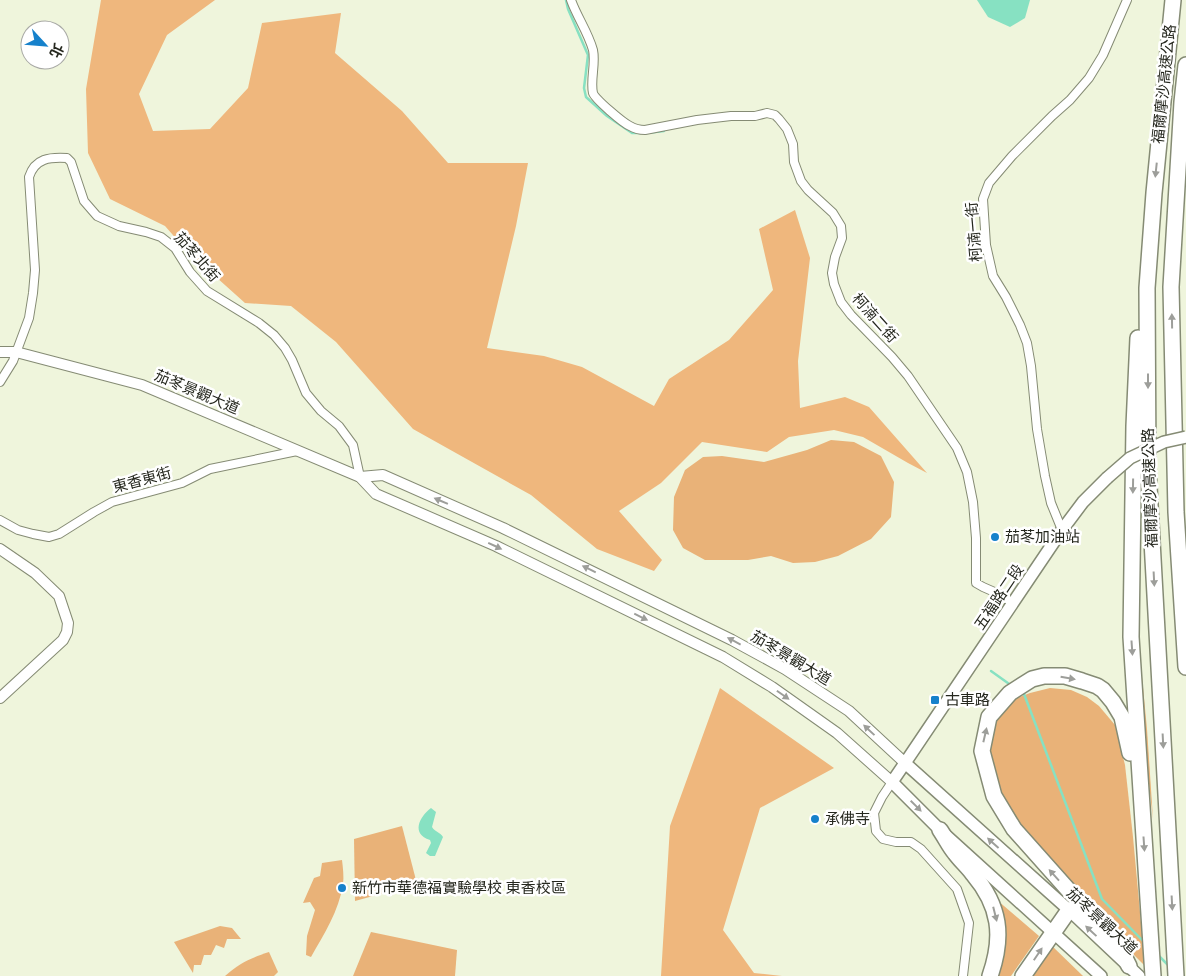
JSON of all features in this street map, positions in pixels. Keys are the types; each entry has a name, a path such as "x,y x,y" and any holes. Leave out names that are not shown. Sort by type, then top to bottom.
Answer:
{"highway":[{"name":"福爾摩沙高速公路","path":"1173,0 1154,193 1147,288 1148,468 1176,976"},
{"name":"福爾摩沙高速公路","path":"1186,65 1171,287 1176,512 1186,667"},
{"path":"1153,976 1131,637 1134,426 1138,338 1154,193"},
{"path":"1176,512 1186,552"},
{"path":"1134,971 1120,948 1014,829 994,796 982,751 990,717 1016,689 1032,679 1044,676 1065,676 1090,683 1103,690 1122,717 1133,770 1141,795"},
{"path":"940,830 954,852 983,888 994,908 998,931 994,966 990,976"},
{"path":"1023,976 1068,910"}],"main road":[{"name":"五福路二段","path":"892,782 1062,530 1083,502 1106,478 1130,458 1164,442 1186,436"},
{"name":"茄苳景觀大道","path":"905,764 1134,971"},
{"name":"茄苳景觀大道","path":"892,782 940,830 1101,976"}],"street":[{"name":"柯湳二街","path":"571,0 593,51 592,89 594,96 631,127 645,130 697,120 731,116 756,116 767,113 776,115 780,119 793,144 794,162 801,181 833,213 842,226 842,238 835,257 832,273 841,302 855,320 908,376 956,448 967,472 973,502 976,538 976,582 1014,602"},
{"name":"柯湳一街","path":"1062,530 1051,503 1045,476 1037,429 1027,343 1013,311 993,276 986,245 983,199 989,183 1012,156 1090,78 1103,55 1127,0"},
{"name":"茄苳北街","path":"0,382 13,361 29,318 33,293 35,270 29,176 31,170 39,162 52,157 67,158 71,162 84,202 97,216 119,226 160,237 175,248 190,272 207,291 274,335 292,360 306,393 339,426 353,445 360,477"},
{"name":"茄苳景觀大道","path":"0,352 16,352 142,384 360,477 376,494 496,546 723,657 772,687 837,733 892,782"},
{"name":"東香東街","path":"0,520 18,530 49,537 59,534 112,502 182,484 210,468 297,450"},
{"name":"茄苳景觀大道","path":"360,477 383,475 503,528 732,640 785,670 849,711 905,764"},
{"path":"0,549 20,561 59,596 68,623 67,632 63,640 0,698"},
{"path":"892,782 874,814 876,832 883,839 896,842 911,842 921,849 957,889 969,923 962,976"}],"shaded area":[{"path":"101,0 215,0 167,35 139,94 153,131 210,129 248,88 262,23 341,13 335,53 402,111 448,163 528,163 516,226 487,348 544,356 582,367 654,406 669,379 729,340 773,290 759,229 795,210 810,258 798,361 800,408 845,397 869,407 927,473 863,437 834,430 789,437 767,452 702,442 661,483 619,511 662,560 654,571 597,549 531,495 413,429 336,342 291,306 245,303 187,251 165,226 110,199 88,153 86,89"},
{"path":"977,0 1030,0 1025,18 1010,27 988,17"},
{"path":"831,440 854,442 881,456 894,482 891,517 871,539 838,556 815,562 793,563 771,556 748,560 705,560 683,548 673,530 674,497 685,470 703,457 722,456 764,462 807,450"},
{"path":"1138,635 1147,729 1153,819 1145,750"},
{"path":"720,688 834,768 760,808 723,930 754,973 782,976 661,976 670,826"},
{"path":"1050,688 1071,690 1087,697 1099,706 1115,725 1125,765 1145,966 1120,941 1016,825 1001,795 988,752 996,718 1001,710 1017,698"},
{"path":"431,808 436,812 432,827 443,837 435,856 430,856 426,853 431,843 430,840 420,834 419,830 420,820"},
{"path":"402,826 417,884 355,901 354,839"},
{"path":"342,860 343,881 338,904 311,957 306,955 307,936 315,910 310,902 303,903 314,878 320,876 322,863"},
{"path":"997,900 1039,936 1011,976 998,976 1006,934 1004,916"},
{"path":"220,926 232,928 241,939 227,939 224,948 216,945 211,955 204,955 201,965 194,965 193,973 174,942"},
{"path":"371,932 457,950 455,976 353,976"},
{"path":"1051,945 1083,976 1027,976"},
{"path":"269,952 278,972 274,976 225,976 246,961"}],"waterway":[{"path":"566,0 588,55 584,88 586,97 607,116 632,133 640,133"},
{"path":"646,133 664,131"},
{"path":"991,671 1012,686"},
{"path":"1021,692 1024,694 1102,899 1145,943"},
{"path":"1158,955 1170,967"}],"place":[{"name":"茄苳加油站","path":"995,537"},
{"name":"古車路","path":"935,700"},
{"name":"承佛寺","path":"815,819"},
{"name":"新竹市華德福實驗學校 東香校區","path":"342,888"}]}
